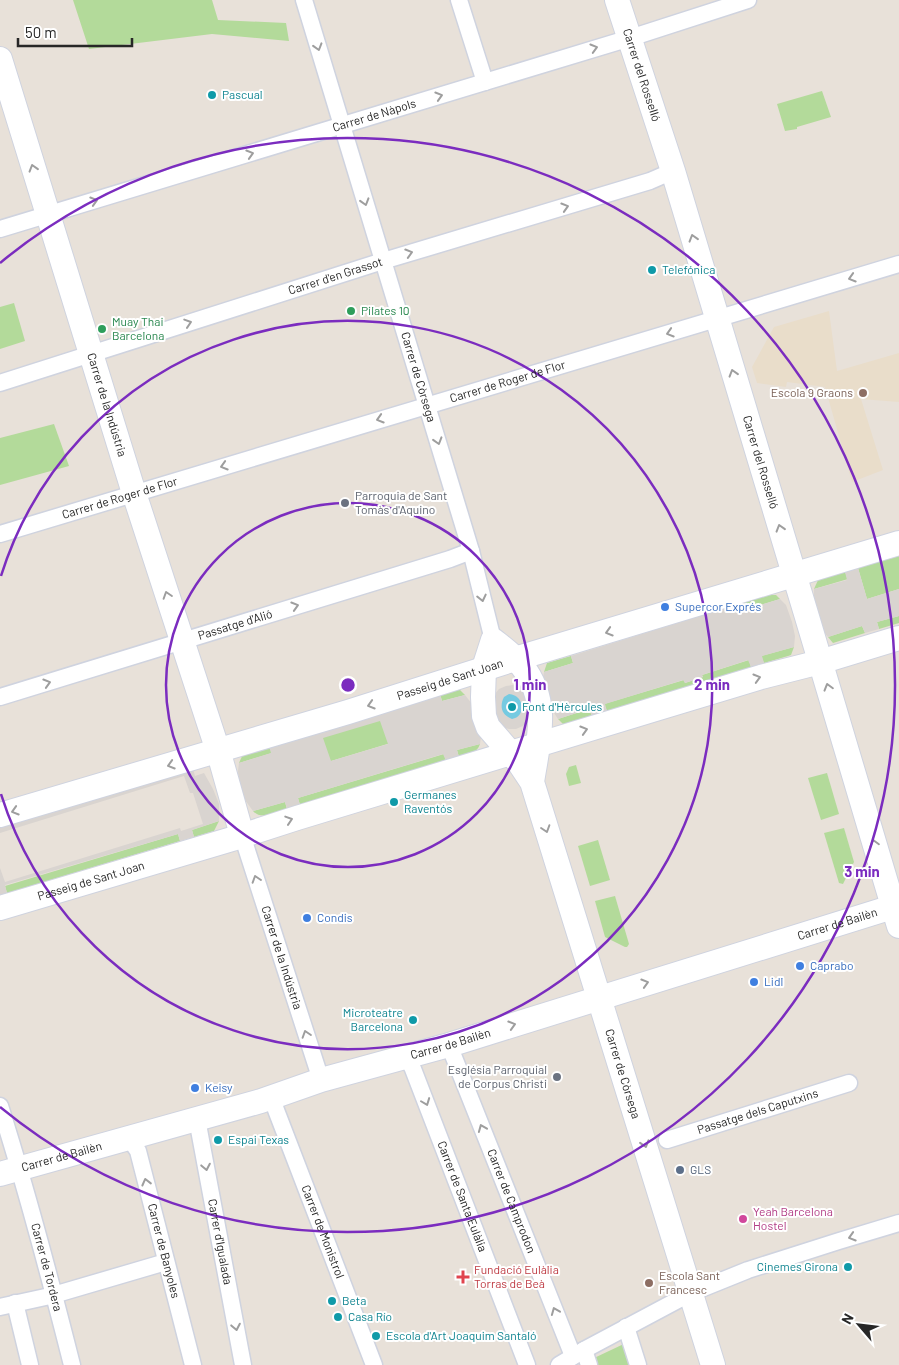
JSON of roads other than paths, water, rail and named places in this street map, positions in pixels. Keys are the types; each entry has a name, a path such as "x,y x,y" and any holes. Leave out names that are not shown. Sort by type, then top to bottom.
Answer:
{"main road":[{"name":"Carrer del Rosselló","path":"617,0 673,171 897,912"},
{"name":"Carrer de la Indústria","path":"0,59 134,494 218,750 242,835"},
{"name":"Passeig de Sant Joan","path":"0,816 431,687 484,668 899,543"},
{"name":"Passeig de Sant Joan","path":"0,908 511,752 899,638"},
{"path":"493,640 515,659 527,673 533,682 540,700 541,723 532,782 511,752 488,727 484,716 482,697 484,668 493,640"},
{"name":"Carrer de Còrsega","path":"532,782 714,1365"},
{"name":"Carrer de Bailèn","path":"10,1172 197,1119 272,1097 321,1080 449,1045 599,998 897,912"}],"street":[{"name":"Carrer de Còrsega","path":"304,0 471,551 493,640"},
{"path":"459,0 485,82"},
{"name":"Carrer de Nàpols","path":"0,229 630,38 748,0"},
{"name":"Carrer d'en Grassot","path":"0,383 383,261 650,181 673,171"},
{"name":"Carrer de Roger de Flor","path":"0,534 899,264"},
{"name":"Passatge d'Alió","path":"0,697 471,551"},
{"name":"Carrer de la Indústria","path":"242,835 321,1080"},
{"name":"Carrer de Camprodon","path":"449,1045 582,1357"},
{"name":"Carrer de Santa Eulàlia","path":"407,1057 417,1078 527,1365"},
{"name":"Passatge dels Caputxins","path":"667,1140 849,1083"},
{"name":"Carrer de Monistrol","path":"272,1097 374,1365"},
{"name":"Carrer de Tordera","path":"0,1106 10,1172 54,1295 72,1365"},
{"name":"Carrer d'Igualada","path":"197,1119 243,1365"},
{"name":"Carrer de Banyoles","path":"129,1138 138,1151 193,1365"},
{"path":"560,1365 582,1357 626,1327 691,1293 744,1272 899,1223"},
{"path":"30,1365 7,1305 54,1295 166,1262"},
{"path":"626,1327 638,1365"}],"water":[{"name":"Font d'Hèrcules","path":"509,694 518,698 522,706 520,714 512,719 502,710 502,701"}],"place":[{"name":"Pascual","path":"212,95"},
{"name":"Telefónica","path":"652,270"},
{"name":"Pilates 10","path":"351,311"},
{"name":"Muay Thai Barcelona","path":"102,329"},
{"name":"Escola 9 Graons","path":"863,393"},
{"name":"Parroquia de Sant Tomàs d'Aquino","path":"345,503"},
{"name":"Supercor Exprés","path":"665,607"},
{"name":"Font d'Hèrcules","path":"512,707"},
{"name":"Germanes Raventós","path":"394,802"},
{"name":"Condis","path":"307,918"},
{"name":"Caprabo","path":"800,966"},
{"name":"Lidl","path":"754,982"},
{"name":"Microteatre Barcelona","path":"413,1020"},
{"name":"Església Parroquial de Corpus Christi","path":"557,1077"},
{"name":"Keisy","path":"195,1088"},
{"name":"Espai Texas","path":"218,1140"},
{"name":"GLS","path":"680,1170"},
{"name":"Yeah Barcelona Hostel","path":"743,1219"},
{"name":"Cinemes Girona","path":"848,1267"},
{"name":"Fundació Eulàlia Torras de Beà","path":"463,1277"},
{"name":"Escola Sant Francesc","path":"649,1283"},
{"name":"Beta","path":"332,1301"},
{"name":"Casa Río","path":"338,1317"},
{"name":"Escola d'Art Joaquim Santaló","path":"376,1336"}]}
